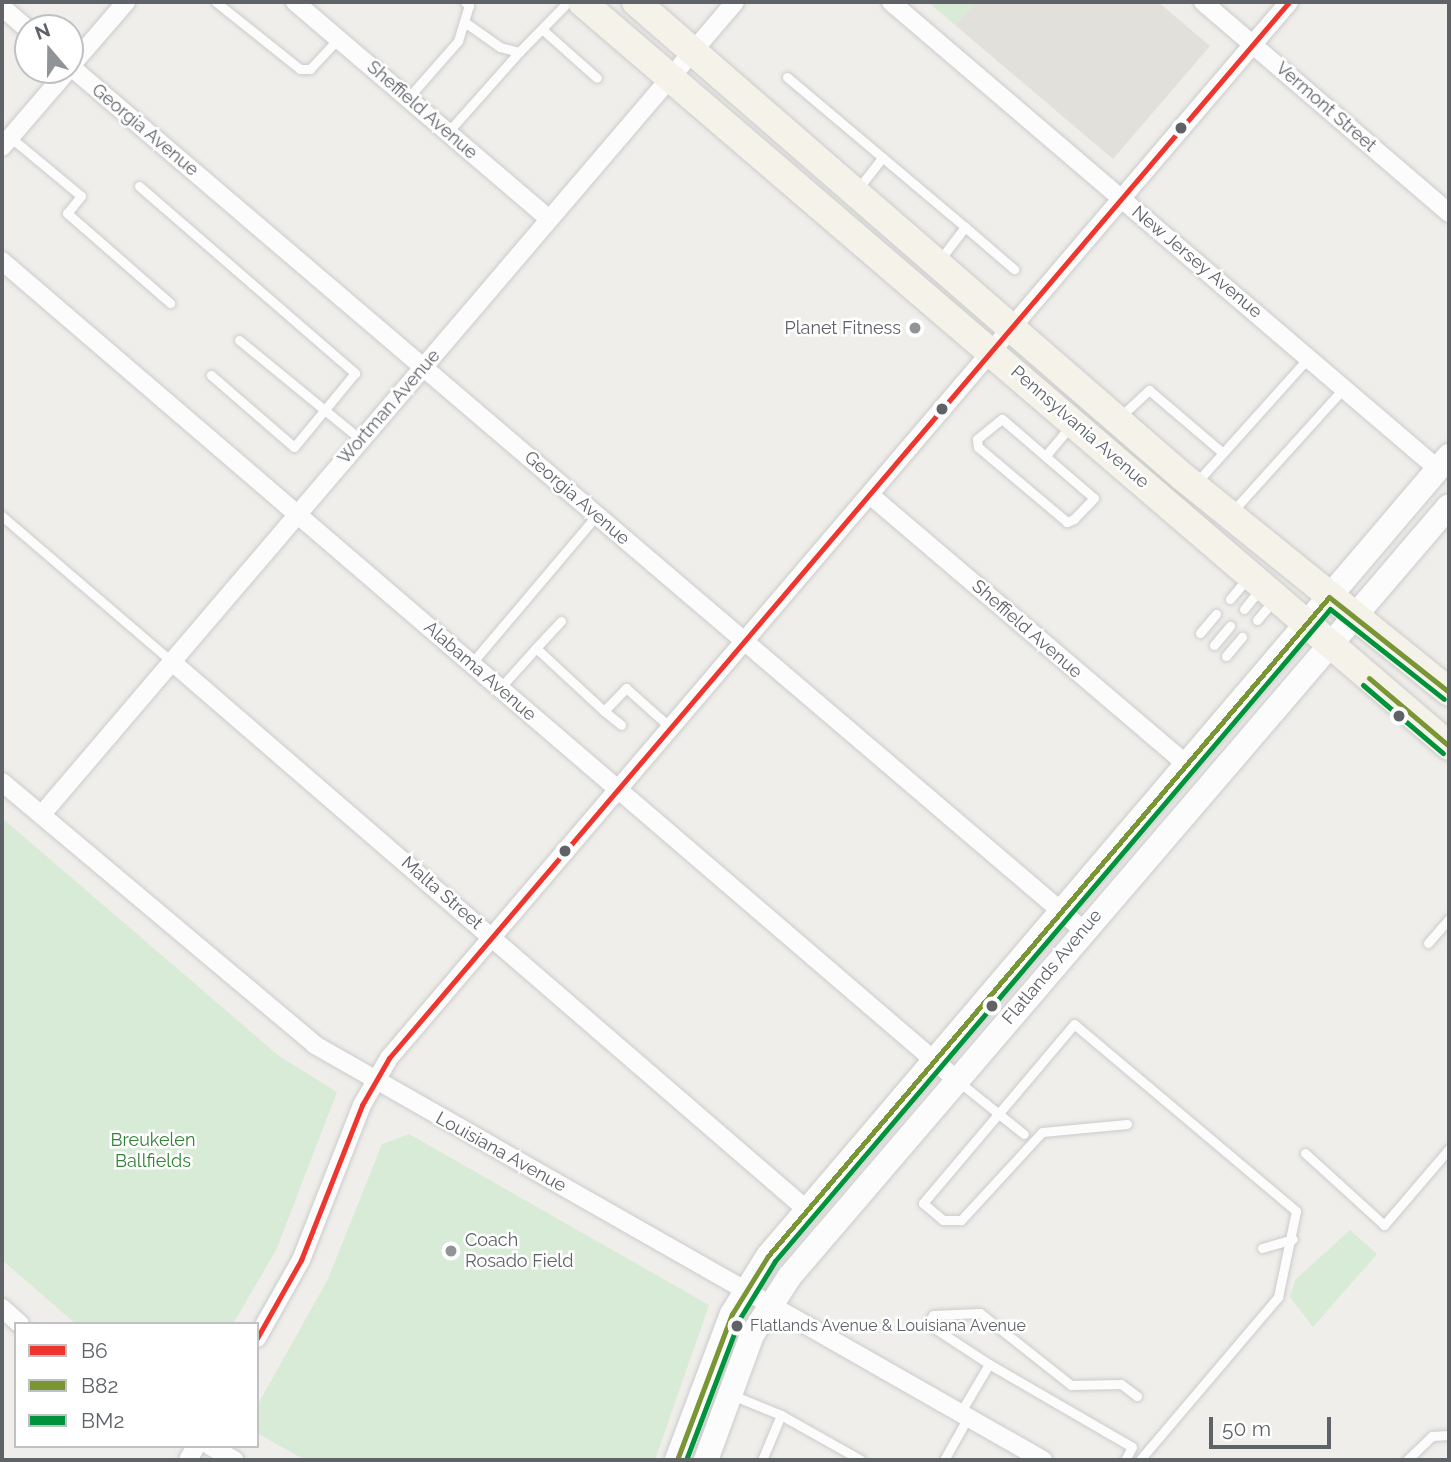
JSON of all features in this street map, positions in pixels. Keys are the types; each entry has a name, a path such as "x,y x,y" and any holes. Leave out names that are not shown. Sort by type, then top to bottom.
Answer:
{"main road":[{"name":"Pennsylvania Avenue","path":"582,2 1074,421 1305,625 1449,746"},
{"name":"Pennsylvania Avenue","path":"636,2 1194,485 1449,692"},
{"name":"Flatlands Avenue","path":"677,1460 746,1290 807,1210 1184,762 1444,462"},
{"name":"Flatlands Avenue","path":"706,1460 730,1395 771,1305 1083,930 1333,648 1449,506"}],"street":[{"path":"84,51 126,2"},
{"name":"Sheffield Avenue","path":"295,2 549,219"},
{"name":"Wortman Avenue","path":"43,813 735,2"},
{"name":"New Jersey Avenue","path":"891,2 1345,387 1444,462"},
{"name":"Vermont Street","path":"1203,2 1449,213"},
{"path":"259,1334 301,1260 374,1080 492,936 1014,328 1289,2"},
{"name":"Georgia Avenue","path":"84,79 1083,930"},
{"path":"6,142 55,84"},
{"name":"Alabama Avenue","path":"2,261 958,1081"},
{"name":"Sheffield Avenue","path":"870,495 1184,762"},
{"name":"Malta Street","path":"171,661 807,1210"},
{"name":"Louisiana Avenue","path":"2,782 43,813 315,1045 746,1290 963,1417 1043,1460"},
{"path":"2,1308 18,1322"},
{"path":"213,1448 234,1460"}],"lane":[{"path":"216,2 300,69 310,69 338,38"},
{"path":"408,98 466,23 466,2"},
{"path":"448,132 568,2"},
{"path":"466,23 500,47 519,52"},
{"path":"543,30 597,78"},
{"path":"787,78 1014,269"},
{"path":"6,142 81,196 67,213 170,303"},
{"path":"856,191 882,158"},
{"path":"139,186 355,373 294,447 211,375"},
{"path":"937,262 965,227"},
{"path":"239,340 361,440"},
{"path":"1194,485 1309,356"},
{"path":"1230,515 1345,387"},
{"path":"1119,420 1149,390 1223,453"},
{"path":"1002,419 1047,454 1094,498 1067,522 978,447 976,439 1002,419"},
{"path":"1047,454 1074,421"},
{"path":"471,664 597,515"},
{"path":"2,516 171,661"},
{"path":"1230,598 1262,587"},
{"path":"1244,609 1262,587"},
{"path":"1257,620 1262,587"},
{"path":"1200,633 1216,614"},
{"path":"500,688 561,621"},
{"path":"1214,645 1230,626"},
{"path":"1226,656 1242,637"},
{"path":"536,648 621,725"},
{"path":"604,711 626,688 671,728"},
{"path":"1428,943 1449,919"},
{"path":"1127,1124 1042,1132 961,1220 943,1220 924,1199 1069,1028 1079,1027 1296,1211 1293,1239 1278,1297 1140,1460"},
{"path":"958,1081 1024,1133"},
{"path":"1306,1153 1384,1224 1449,1149"},
{"path":"1262,1248 1293,1239"},
{"path":"1125,1460 1132,1447 989,1364 926,1320 980,1313 1071,1385 1121,1384 1137,1396"},
{"path":"944,1460 989,1364"},
{"path":"730,1395 781,1415 861,1460"},
{"path":"762,1460 781,1415"},
{"path":"1407,1460 1432,1436 1449,1435"}],"shaded area":[{"path":"976,2 1158,2 1210,46 1113,159 955,25"}],"green space":[{"path":"928,2 976,2 955,25"},
{"name":"Breukelen Ballfields","path":"2,818 279,1056 337,1092 277,1248 234,1322 74,1322 2,1260"},
{"path":"409,1134 709,1305 655,1460 305,1460 259,1434 259,1402 328,1279 382,1144"},
{"path":"1350,1230 1377,1254 1313,1327 1290,1297 1295,1280"}],"transit line":[{"name":"B6","path":"259,1334 301,1260 362,1105 389,1058 1289,2"},
{"name":"B82","path":"677,1460 732,1314 768,1256 1329,597 1449,692"},
{"name":"BM2","path":"686,1460 740,1318 775,1261 1330,609 1444,699"},
{"name":"B82","path":"1369,678 1449,746"},
{"name":"BM2","path":"1363,685 1443,753"}],"place":[{"name":"Planet Fitness","path":"915,328"},
{"name":"Coach Rosado Field","path":"451,1251"},
{"name":"Flatlands Avenue & Louisiana Avenue","path":"737,1326"}]}
